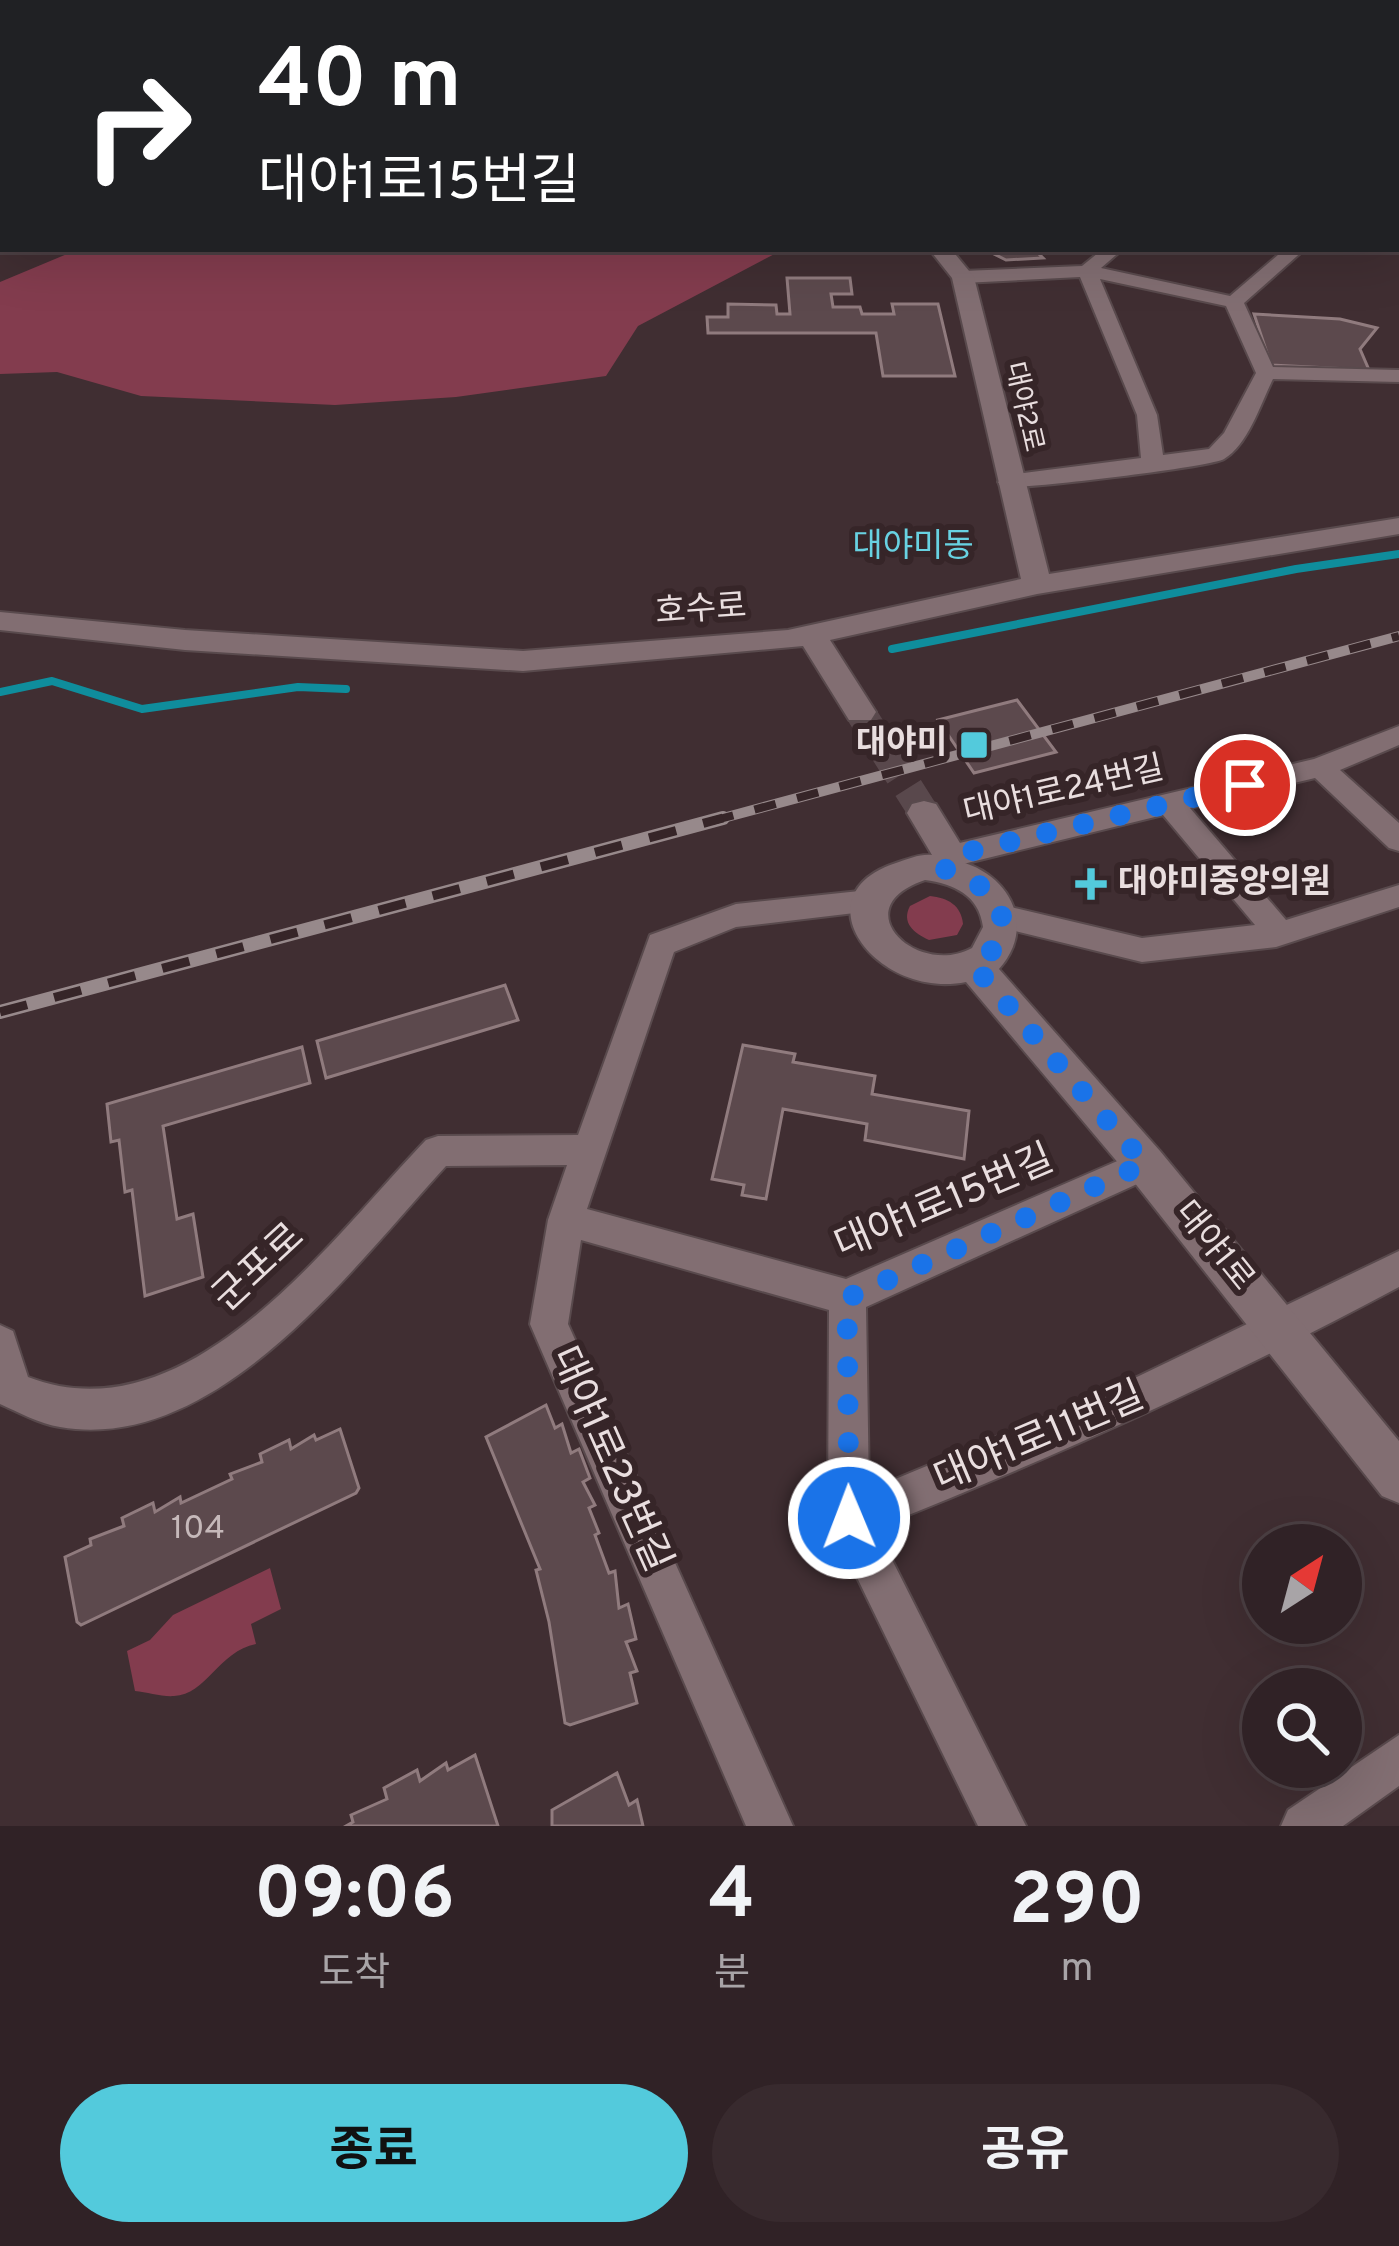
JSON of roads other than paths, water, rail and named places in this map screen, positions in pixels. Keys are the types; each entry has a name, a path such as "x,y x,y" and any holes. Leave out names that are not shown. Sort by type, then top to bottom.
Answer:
{"street":[{"name":"대야2로","path":"942,252 963,277 1036,585"},
{"path":"1087,271 1110,252"},
{"path":"1234,302 1292,252"},
{"path":"963,277 1087,271 1234,302"},
{"path":"1087,271 1147,415 1153,466"},
{"path":"1234,302 1266,373"},
{"path":"1009,482 1216,455 1233,436 1266,373"},
{"path":"1266,373 1399,376"},
{"name":"호수로","path":"0,620 184,640 523,661 811,635 1036,585 1399,526"},
{"path":"811,635 860,712"},
{"name":"대야1로24번길","path":"948,863 1320,766 1399,735"},
{"path":"1320,766 1399,840"},
{"path":"1170,804 1280,934"},
{"path":"924,813 948,863 982,887 1002,917 998,945 974,966 949,972 922,970 896,959 878,943 868,923 869,902 889,878 948,863"},
{"path":"1002,917 1142,950 1280,934 1399,896"},
{"name":"대야1로23번길","path":"770,1826 549,1324 566,1220 661,944 688,929 778,906 869,902"},
{"name":"대야1로","path":"974,966 1145,1164 1399,1479"},
{"name":"군포로","path":"0,1344 13,1390 59,1408 130,1407 198,1380 278,1322 439,1151 590,1150"},
{"name":"대야1로15번길","path":"566,1220 847,1298 1145,1164"},
{"name":"대야1로11번길","path":"849,1518 1047,1441 1281,1332 1399,1268"},
{"path":"847,1298 849,1518 1003,1826"},
{"path":"1304,1826 1399,1758"}],"waterway":[{"path":"892,649 1296,569 1399,554"},
{"path":"0,692 52,681 142,709 298,687 346,689"}],"tunnel":[{"path":"860,712 924,813"}],"railway":[{"path":"712,821 1399,636"},
{"path":"0,1012 723,818"}],"place":[{"name":"대야미","path":"974,745"},
{"name":"대야미중앙의원","path":"1091,884"}],"district":[{"name":"대야미동","path":"913,548"}]}
